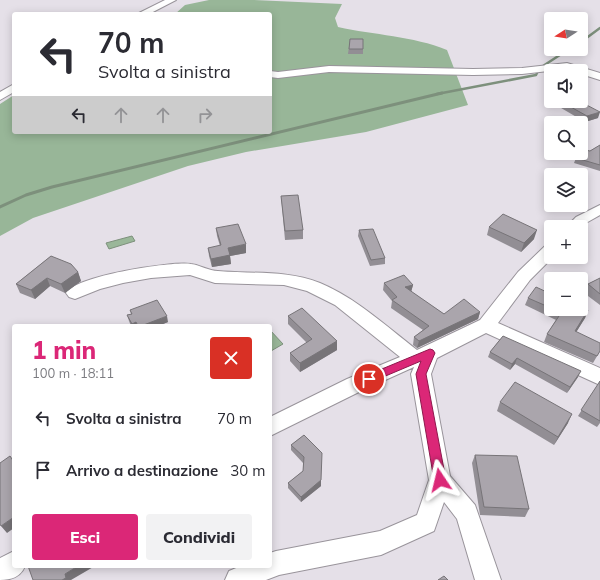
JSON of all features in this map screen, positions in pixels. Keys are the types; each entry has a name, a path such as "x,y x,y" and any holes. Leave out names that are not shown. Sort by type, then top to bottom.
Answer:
{"street":[{"path":"146,12 172,0"},
{"path":"272,74 278,75 329,69 473,72 522,71 567,66 600,77"},
{"path":"0,97 12,88"},
{"path":"581,220 600,209"},
{"path":"272,426 486,325 524,276 544,257"},
{"path":"75,293 94,285 123,277 151,272 191,269 215,277 284,279 313,287 341,301 423,356"},
{"path":"486,325 600,377"},
{"path":"272,565 381,543 426,522 440,480 421,374 423,356"},
{"path":"440,480 467,513 488,580"},
{"path":"0,572 12,564"},
{"path":"238,580 265,568"}],"shaded area":[{"path":"209,0 254,0 342,4 335,18 338,27 407,39 434,45 447,50 468,105 366,132 246,152 188,166 33,218 0,236 0,104 12,96 12,134 272,134 272,12 177,12 185,5"},
{"path":"132,236 135,241 109,249 106,243"},
{"path":"272,332 283,344 272,350"}],"building":[{"path":"350,39 363,39 363,49 349,49"},
{"path":"588,106 600,112 587,116 573,108 588,108"},
{"path":"600,145 600,165 583,160 588,160 588,151 590,151"},
{"path":"298,195 303,230 285,231 281,196"},
{"path":"503,214 537,230 524,243 489,227"},
{"path":"238,224 246,244 228,248 230,255 211,259 208,248 221,245 216,228"},
{"path":"373,229 385,258 371,260 359,230"},
{"path":"51,256 71,264 78,272 61,284 47,278 31,290 16,284"},
{"path":"404,275 413,285 405,287 444,314 464,299 480,312 419,341 414,337 429,326 392,300 397,297 384,283"},
{"path":"600,278 600,294 588,284"},
{"path":"536,287 544,291 544,305 528,298"},
{"path":"157,300 167,316 146,324 137,324 136,322 132,324 127,315 132,314 130,310"},
{"path":"302,308 337,341 300,363 290,353 312,339 288,316"},
{"path":"559,316 584,316 575,331 600,343 600,351 597,356 547,334"},
{"path":"503,336 581,371 570,387 517,358 512,364 490,352"},
{"path":"600,381 600,421 581,410"},
{"path":"515,382 572,414 558,437 500,402"},
{"path":"304,435 322,453 321,480 301,497 288,483 303,471 304,457 291,445"},
{"path":"475,455 517,456 529,509 484,507"},
{"path":"10,456 12,459 12,518 1,526 0,524 0,463"},
{"path":"29,568 75,568 65,574 66,578 62,580 33,580"},
{"path":"444,576 448,580 438,580"}],"waterway":[{"path":"588,37 600,28"},
{"path":"543,66 558,56"},
{"path":"441,93 536,75 538,71"},
{"path":"272,134 441,93"},
{"path":"437,94 441,93"},
{"path":"0,207 26,195 52,187 272,134"}],"route":[{"path":"369,379 430,353 421,374 440,480"}]}
